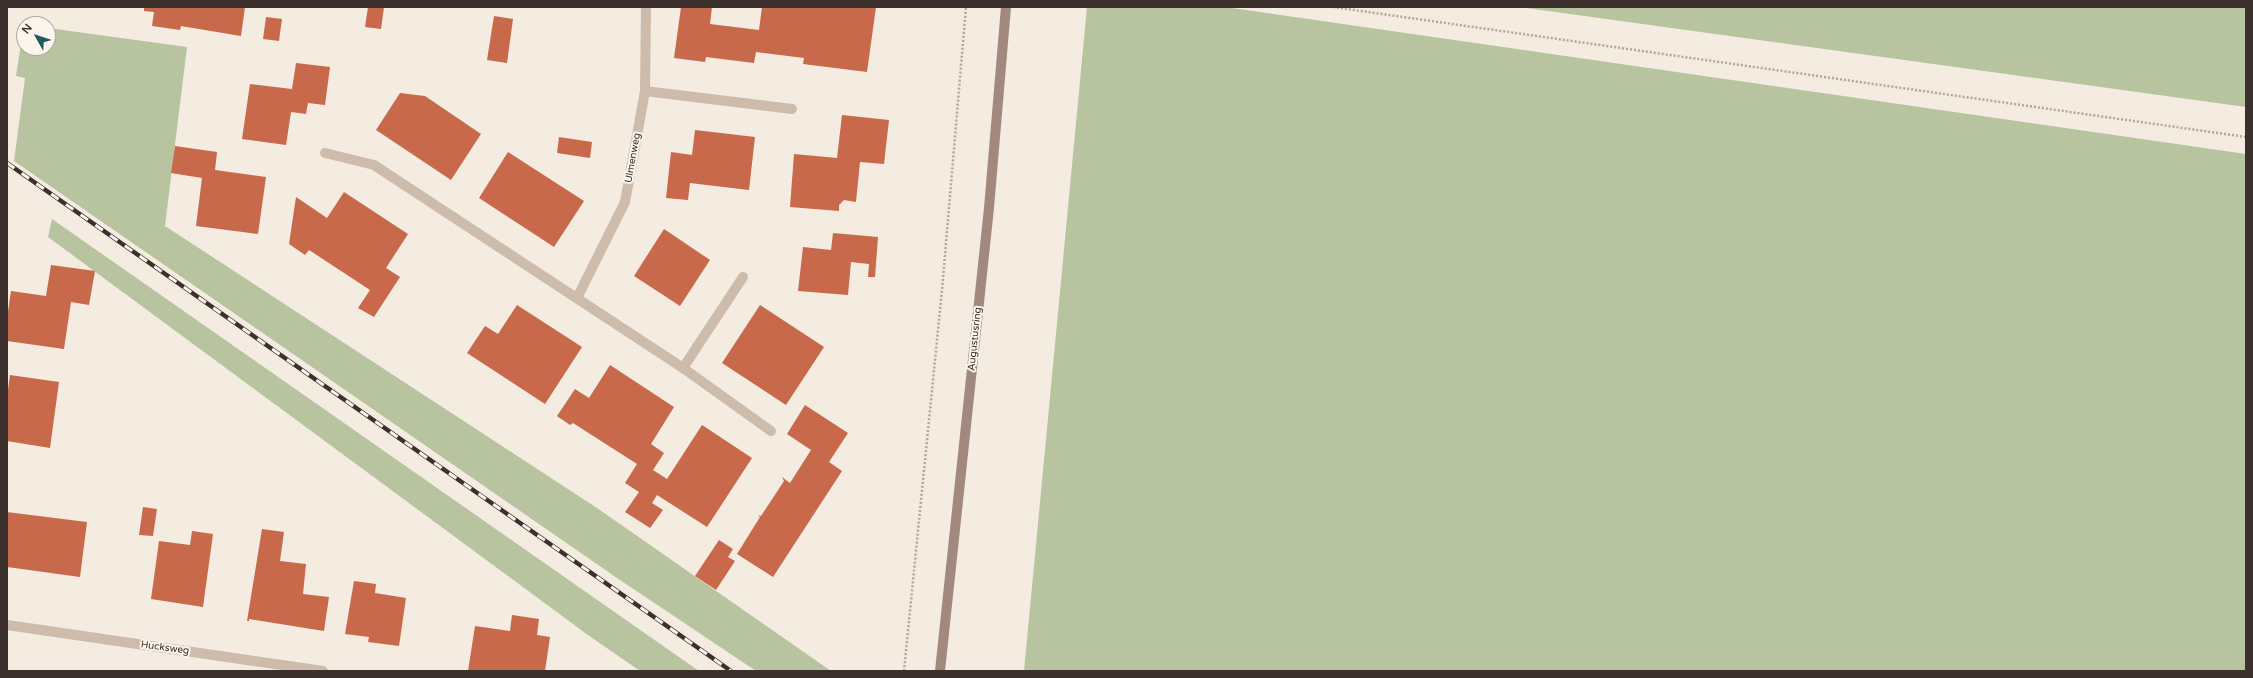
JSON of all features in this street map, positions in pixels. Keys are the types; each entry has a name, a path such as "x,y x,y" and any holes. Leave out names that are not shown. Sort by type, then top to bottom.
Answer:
{"main road":[{"name":"Augustusring","path":"940,671 989,208 1006,7"}],"street":[{"name":"Ulmenweg","path":"577,298 625,202 645,91 646,7"},
{"path":"645,91 792,109"},
{"path":"325,153 374,165 684,368 770,431"},
{"path":"684,368 743,277"},
{"name":"Hucksweg","path":"7,624 322,671"}],"path":[{"path":"904,671 942,290 966,7"},
{"path":"1333,7 2246,137"}],"green space":[{"path":"1087,7 1225,7 2246,154 2246,671 1024,671"},
{"path":"1519,7 2246,7 2246,107"},
{"path":"56,29 187,47 165,226 597,508 831,671 756,671 617,578 14,161 25,78 16,76 19,56 56,56"},
{"path":"52,219 699,671 640,671 588,635 48,237"}],"building":[{"path":"144,7 245,7 241,36 181,26 180,30 152,26 154,12 144,11"},
{"path":"368,7 384,7 381,29 365,27"},
{"path":"681,7 712,7 710,24 759,30 762,7 876,7 867,72 803,64 804,58 756,52 754,63 706,57 705,62 674,58"},
{"path":"494,16 513,19 507,63 487,60"},
{"path":"266,17 282,19 279,41 263,39"},
{"path":"296,63 330,67 325,105 308,103 306,114 291,112 286,145 242,139 250,84 292,89"},
{"path":"400,93 425,96 481,134 451,180 376,130"},
{"path":"842,115 889,120 884,164 860,162 856,202 844,200 839,205 839,211 790,207 794,154 837,158"},
{"path":"695,130 755,137 749,190 690,183 688,200 666,198 671,152 692,155"},
{"path":"559,137 592,142 590,158 557,153"},
{"path":"175,146 217,152 215,170 266,177 258,234 196,226 202,178 171,173"},
{"path":"508,152 584,201 554,247 479,198"},
{"path":"344,192 408,234 386,268 400,277 374,317 358,308 370,290 309,250 305,255 289,244 296,197 327,218"},
{"path":"664,229 710,260 680,306 634,276"},
{"path":"833,233 878,237 875,277 868,277 869,264 851,262 848,295 798,291 803,247 831,250"},
{"path":"51,265 95,271 89,305 71,302 64,349 7,341 7,318 11,291 46,296"},
{"path":"517,305 582,347 545,404 467,353 485,326 498,334"},
{"path":"760,305 824,347 786,405 722,363"},
{"path":"610,365 674,407 651,444 664,453 653,470 667,479 702,425 752,458 707,527 657,495 652,503 663,510 650,528 625,512 639,492 625,483 637,464 573,423 570,425 557,416 575,389 589,398"},
{"path":"10,375 59,382 50,448 7,441 7,397"},
{"path":"805,405 848,433 829,462 842,471 773,577 737,554 760,517 758,515 761,516 784,481 782,477 790,483 811,450 787,434"},
{"path":"143,507 157,509 153,536 139,535"},
{"path":"7,512 87,522 80,577 7,567"},
{"path":"262,529 284,532 280,561 306,564 303,594 329,597 324,631 249,619 249,621 247,621"},
{"path":"192,531 213,534 203,607 151,599 159,541 190,545"},
{"path":"719,540 733,549 728,557 735,561 716,590 695,576"},
{"path":"354,581 376,584 375,593 406,598 399,646 368,642 369,637 345,634"},
{"path":"512,615 539,619 537,635 550,637 545,671 468,671 475,626 510,631"}],"railway":[{"path":"7,163 731,671"}]}
